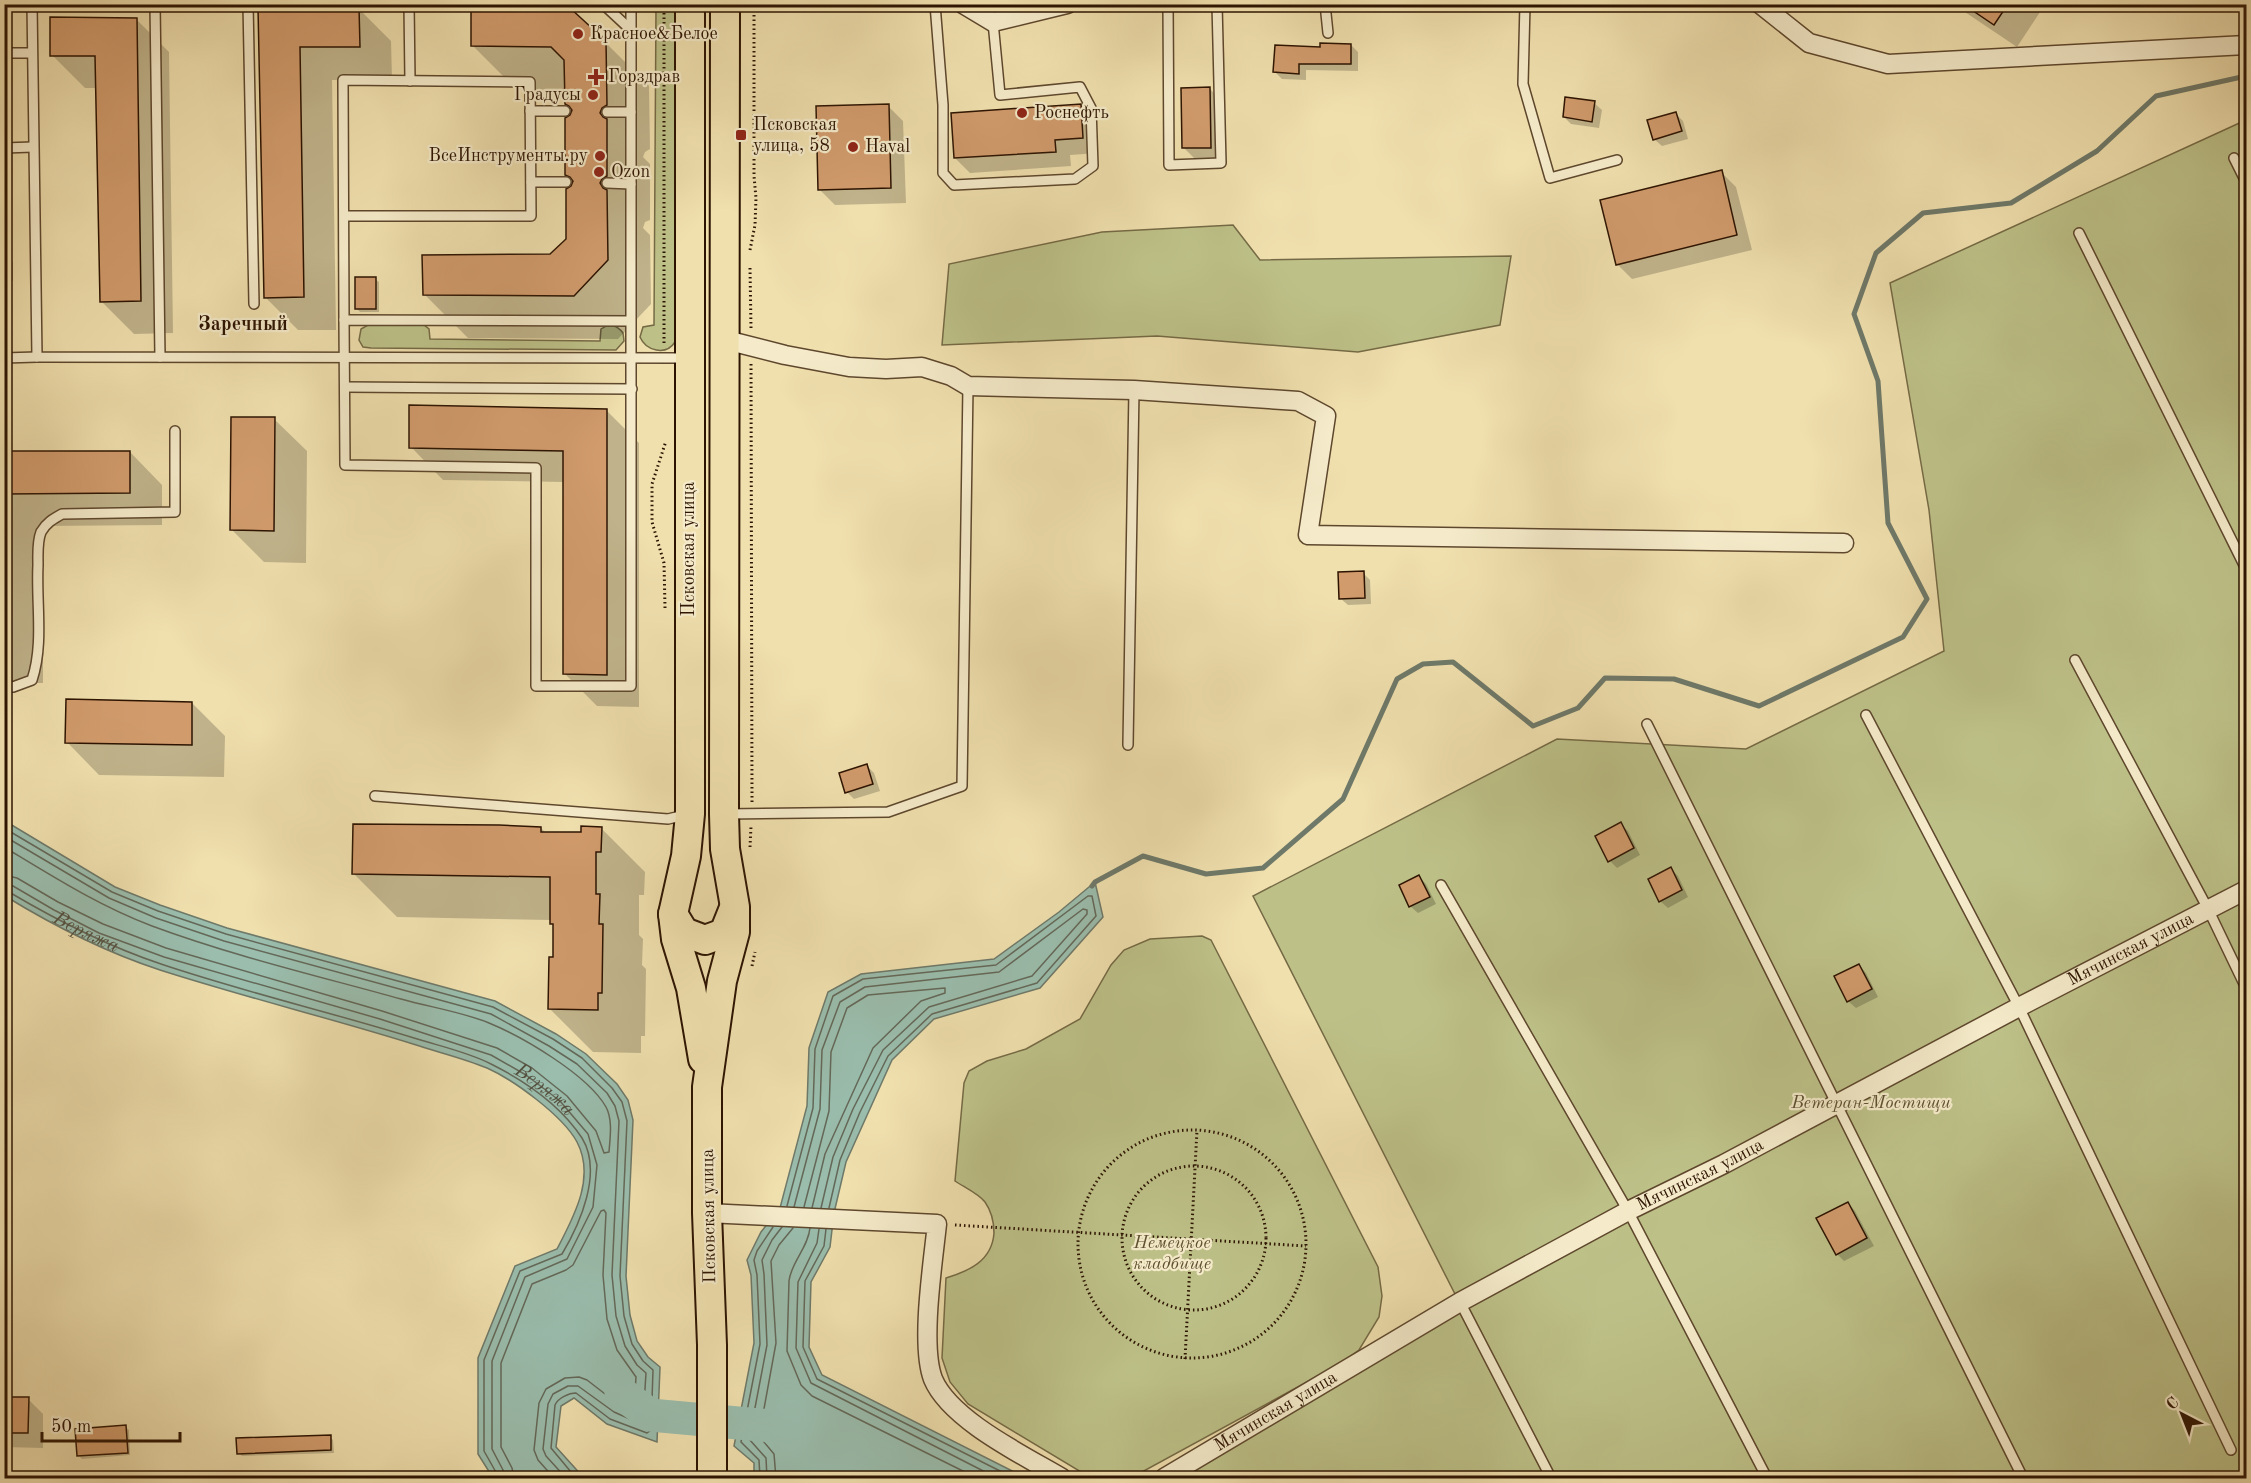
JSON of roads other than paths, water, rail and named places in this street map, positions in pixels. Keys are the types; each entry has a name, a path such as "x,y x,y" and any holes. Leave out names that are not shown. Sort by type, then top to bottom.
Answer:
{"main road":[{"name":"Псковская улица","path":"690,4 677,358 690,814 686,856 672,914 676,939 691,988 707,1087"},
{"name":"Псковская улица","path":"703,1346 707,1213 707,1087 722,981 735,932 735,907 725,849 738,814 738,343 725,4"},
{"path":"672,914 684,932 705,940 724,933 735,907"},
{"path":"693,1479 703,1346"},
{"path":"703,1346 712,1479"}],"street":[{"path":"963,4 993,22 1067,4"},
{"path":"1760,4 1809,43 1888,64 2247,45"},
{"path":"738,343 785,356 849,367 886,369 922,367 951,376 968,386 1134,390 1298,401 1326,416 1308,535 1844,543"},
{"name":"Мячинская улица","path":"1164,1479 1460,1302 1628,1211 1724,1164 2019,1007 2247,890"},
{"path":"707,1213 937,1224 931,1281 928,1354 933,1380 948,1401 974,1425 1062,1479"}],"lane":[{"path":"32,4 37,357"},
{"path":"155,4 160,357"},
{"path":"248,4 254,304"},
{"path":"409,4 410,81"},
{"path":"603,4 630,30"},
{"path":"344,216 531,216 530,82 343,80 345,465 536,468 536,686 632,686 631,4"},
{"path":"934,4 943,105 942,172 954,185 1075,179 1093,166 1092,108 1080,87 1000,95 993,22"},
{"path":"1168,4 1169,165 1221,163 1217,4"},
{"path":"1325,4 1328,33"},
{"path":"1525,4 1523,84 1550,178 1617,160"},
{"path":"4,53 32,52"},
{"path":"531,111 565,111"},
{"path":"607,112 631,112"},
{"path":"4,148 33,147"},
{"path":"2234,158 2247,182"},
{"path":"531,182 566,182"},
{"path":"607,183 631,184"},
{"path":"2079,233 2247,569"},
{"path":"345,320 631,321"},
{"path":"4,358 677,358"},
{"path":"738,814 888,812 962,786 968,386"},
{"path":"345,387 632,390"},
{"path":"1128,745 1134,390"},
{"path":"4,686 13,687 32,680 38,663 37,572 39,539 42,530 62,514 175,512 175,431"},
{"path":"2075,660 2208,909 2247,988"},
{"path":"1866,715 2019,1007 2231,1450"},
{"path":"1647,724 2023,1479"},
{"path":"375,796 668,819 690,814"},
{"path":"1441,885 1628,1211 1767,1479"},
{"path":"1460,1302 1551,1479"}],"water":[{"path":"5,821 115,887 227,928 495,1001 556,1034 586,1054 617,1084 628,1100 633,1120 626,1276 630,1315 637,1341 648,1357 660,1367 657,1442 607,1424 574,1398 561,1406 556,1447 584,1478 493,1478 478,1454 478,1358 515,1266 557,1249 580,1197 584,1170 582,1156 577,1142 561,1121 510,1081 478,1064 160,970 100,947 42,918 5,896"},
{"path":"1095,882 1103,917 1040,988 934,1019 892,1060 846,1162 834,1213 830,1247 811,1282 809,1347 822,1375 1026,1478 754,1478 754,1463 734,1446 754,1343 751,1275 747,1260 761,1232 780,1208 807,1106 809,1048 828,992 861,974 994,959 1059,912"}],"waterway":[{"path":"1092,886 1095,882 1143,856 1206,874 1263,868 1343,799 1397,679 1423,664 1453,662 1533,726 1578,708 1605,678 1674,679 1759,706 1903,637 1927,599 1888,523 1878,381 1854,314 1876,253 1923,213 2011,203 2097,151 2156,96 2246,76"},
{"name":"Веряжа","path":"621,1393 650,1415 771,1426 835,1478"}],"place":[{"name":"Красное&Белое","path":"578,34"},
{"name":"Горздрав","path":"596,77"},
{"name":"Градусы","path":"593,95"},
{"name":"Роснефть","path":"1022,113"},
{"name":"Псковская улица, 58","path":"741,135"},
{"name":"Haval","path":"853,147"},
{"name":"ВсеИнструменты.ру","path":"600,156"},
{"name":"Ozon","path":"599,172"}],"district":[{"name":"Заречный","path":"243,325"}],"park label":[{"name":"Ветеран-Мостищи","path":"1871,1103"},
{"name":"Немецкое кладбище","path":"1172,1253"}]}
